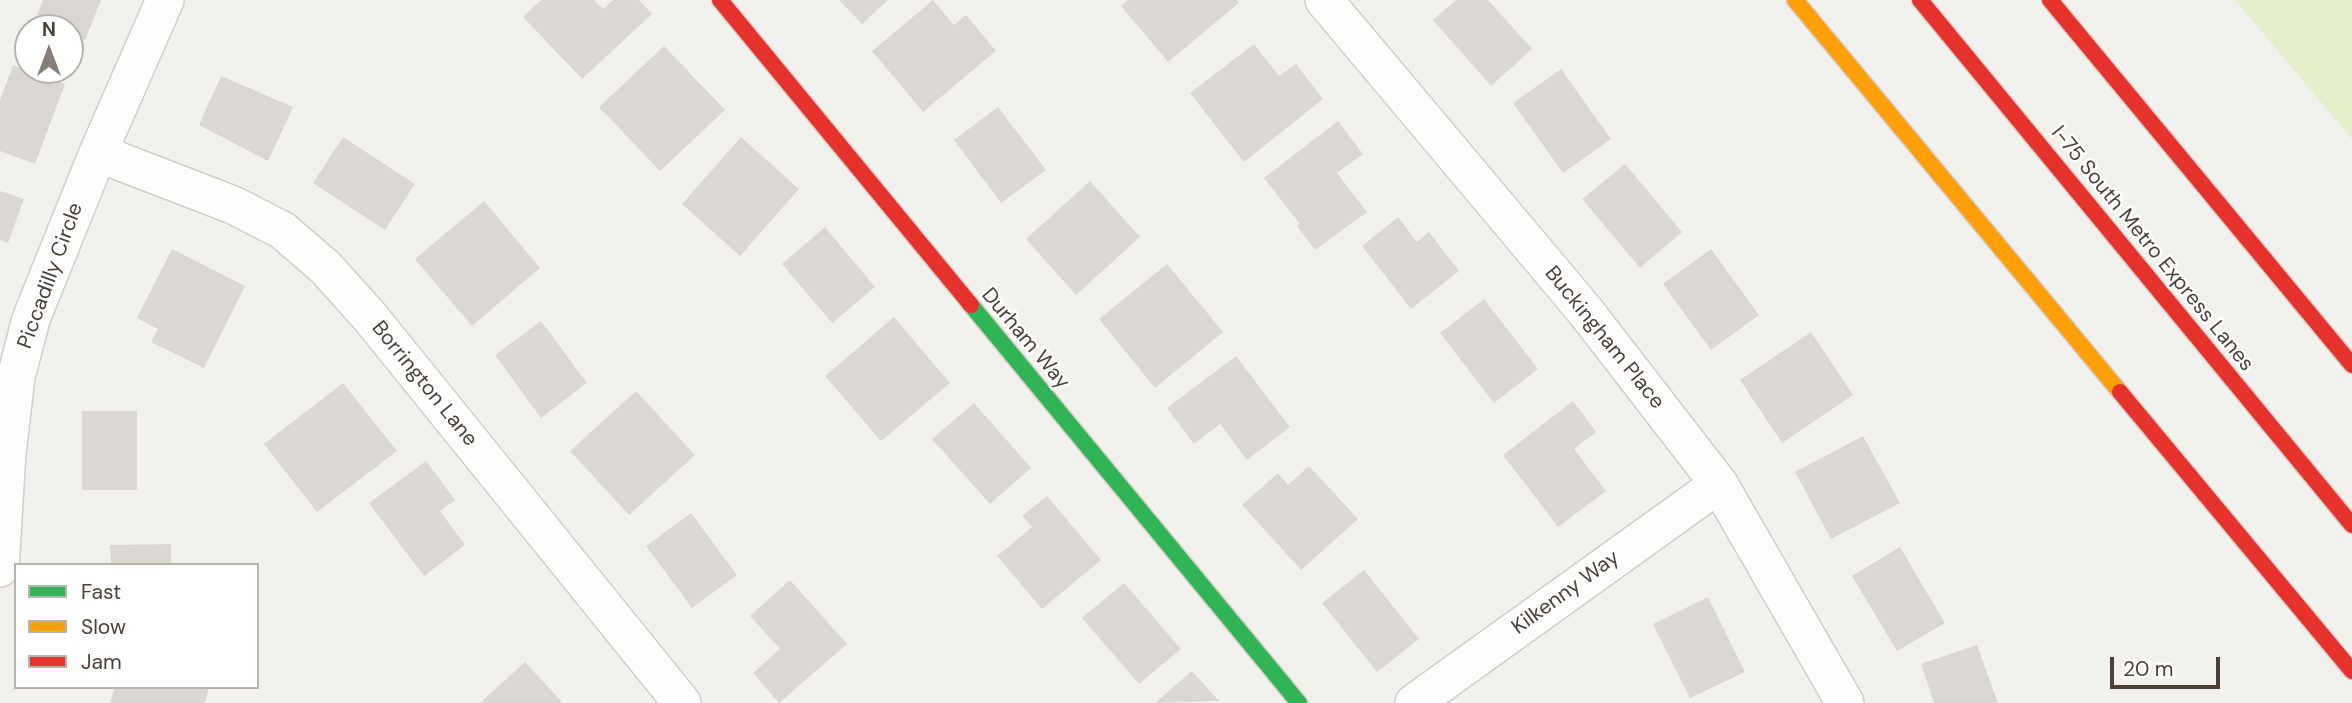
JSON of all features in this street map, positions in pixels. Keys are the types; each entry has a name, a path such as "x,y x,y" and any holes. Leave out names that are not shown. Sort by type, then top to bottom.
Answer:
{"main road":[{"name":"Durham Way","path":"720,0 1300,703"},
{"path":"1795,0 2352,671"},
{"name":"I-75 South Metro Express Lanes","path":"1920,0 2352,525"},
{"path":"2050,0 2352,365"}],"street":[{"name":"Piccadilly Circle","path":"0,568 7,453 16,377 31,319 164,0"},
{"name":"Buckingham Place","path":"1324,0 1586,312 1718,484 1845,703"},
{"name":"Borrington Lane","path":"98,153 233,205 282,230 325,267 387,338 682,703"},
{"name":"Kilkenny Way","path":"1414,703 1718,484"}],"green space":[{"path":"2235,0 2352,0 2352,139"}],"building":[{"path":"43,0 101,0 85,40 84,14 37,14"},
{"path":"541,0 594,0 603,9 613,0 639,0 652,14 582,79 523,17"},
{"path":"839,0 888,0 862,24"},
{"path":"933,0 954,25 966,15 996,51 923,112 872,51"},
{"path":"1128,0 1237,0 1239,3 1168,62 1121,6"},
{"path":"1456,0 1488,0 1532,49 1491,86 1433,20"},
{"path":"1254,44 1279,76 1296,64 1323,99 1244,162 1190,93"},
{"path":"664,46 725,110 660,171 599,107"},
{"path":"13,65 14,84 65,84 35,164 0,151 0,100"},
{"path":"1561,69 1611,139 1563,173 1513,103"},
{"path":"221,76 293,107 268,161 199,125"},
{"path":"998,107 1046,170 1001,203 954,140"},
{"path":"1338,121 1363,154 1337,173 1367,212 1315,250 1297,226 1300,224 1264,178"},
{"path":"343,137 415,184 385,230 313,183"},
{"path":"741,137 799,189 740,256 682,204"},
{"path":"1625,164 1682,232 1640,268 1582,199"},
{"path":"1090,181 1140,237 1076,295 1026,239"},
{"path":"0,191 24,199 8,243 0,240"},
{"path":"484,201 540,268 472,326 415,259"},
{"path":"1398,217 1417,242 1429,232 1459,271 1411,309 1362,246"},
{"path":"825,227 875,287 832,323 782,264"},
{"path":"172,249 245,286 204,368 151,342 158,329 137,318"},
{"path":"1711,249 1759,315 1711,350 1663,284"},
{"path":"1167,264 1223,332 1155,388 1099,319"},
{"path":"1484,299 1538,369 1494,403 1440,333"},
{"path":"894,317 950,383 881,441 825,376"},
{"path":"541,321 587,383 541,418 495,355"},
{"path":"1811,332 1853,395 1782,443 1740,380"},
{"path":"1236,356 1290,427 1247,460 1220,424 1194,444 1167,408"},
{"path":"343,383 397,451 317,512 264,444"},
{"path":"636,391 695,455 629,515 570,451"},
{"path":"1573,401 1596,432 1574,449 1606,491 1558,527 1503,455"},
{"path":"974,403 1031,468 990,504 932,439"},
{"path":"82,411 137,411 137,490 82,490"},
{"path":"1863,436 1900,503 1831,539 1795,472"},
{"path":"426,461 455,500 440,511 465,545 424,576 369,503"},
{"path":"1309,466 1358,519 1301,570 1242,505 1278,473 1288,485"},
{"path":"1047,496 1101,560 1042,609 997,556 1032,527 1022,516"},
{"path":"691,513 737,575 692,608 646,546"},
{"path":"171,544 171,563 111,563 110,545"},
{"path":"1900,547 1945,623 1897,651 1852,576"},
{"path":"1364,570 1419,639 1377,672 1322,603"},
{"path":"790,580 847,644 779,703 753,673 780,649 750,616"},
{"path":"1124,583 1181,649 1139,684 1082,618"},
{"path":"1708,597 1745,672 1690,698 1653,624"},
{"path":"1977,645 1998,703 1934,703 1921,664"},
{"path":"525,662 563,703 480,703"},
{"path":"1192,671 1219,701 1155,703"},
{"path":"114,689 208,689 205,703 110,703"}],"traffic: fast":[{"path":"971,305 1299,703"}],"traffic: slow":[{"path":"1795,0 2120,392"}],"traffic: jam":[{"path":"720,0 971,305"},
{"path":"1920,0 2352,525"},
{"path":"2050,0 2352,365"},
{"path":"2120,392 2352,671"}]}
